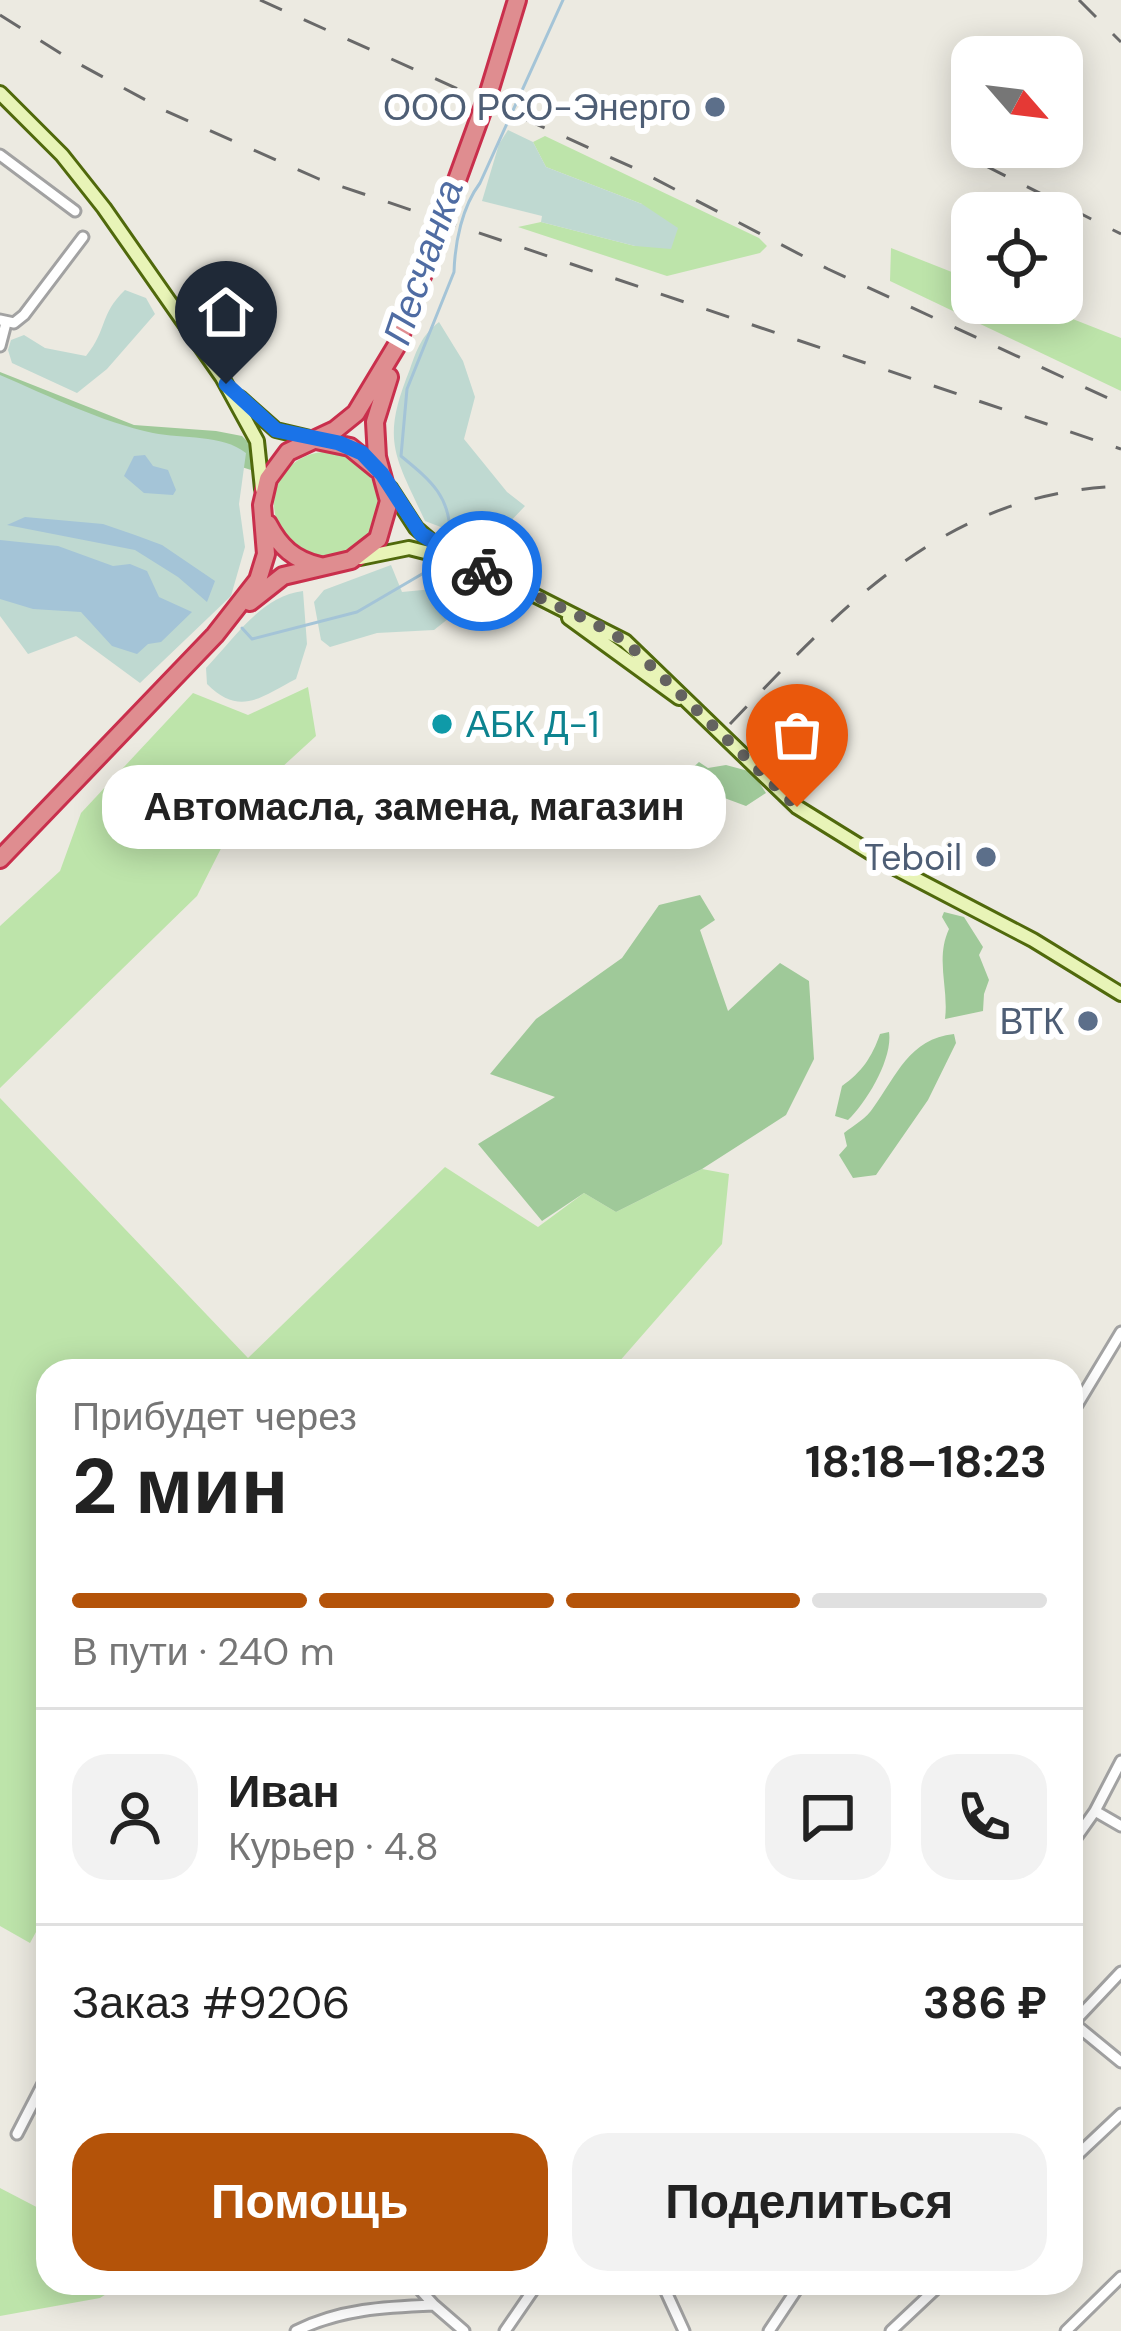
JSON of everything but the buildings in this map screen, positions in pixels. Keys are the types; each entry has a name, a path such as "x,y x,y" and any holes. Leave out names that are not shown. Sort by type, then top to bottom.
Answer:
{"highway":[{"path":"0,859 239,608 283,577 351,560 372,547 385,527 389,502 377,458 375,422 517,0"},
{"path":"239,608 265,564 263,504 279,460 356,413 398,345"},
{"path":"315,440 350,447 384,478"},
{"path":"263,504 285,550 320,566"}],"main road":[{"path":"0,93 62,155 104,208 226,384 257,441 263,504"},
{"path":"226,384 269,426 315,440"},
{"path":"384,478 421,534 463,562 559,610 693,706 778,793 821,824 1121,994"},
{"path":"351,560 409,548 463,562"}],"street":[{"path":"0,155 75,211"},
{"path":"0,346 3,322 14,323 24,315 83,237"},
{"path":"1083,1395 1121,1332"},
{"path":"1083,1829 1121,1761"},
{"path":"1096,1811 1121,1826"},
{"path":"1083,2012 1121,1972"},
{"path":"1083,2032 1121,2062"},
{"path":"17,2134 36,2097"},
{"path":"1083,2150 1121,2114"},
{"path":"1066,2331 1121,2277"},
{"path":"425,2295 464,2331"},
{"path":"506,2331 530,2295"},
{"path":"671,2295 684,2331"},
{"path":"769,2331 793,2295"},
{"path":"891,2331 929,2295"},
{"path":"296,2331 317,2320 362,2309 434,2305"}],"green space":[{"path":"545,136 759,238 767,246 760,253 667,276 518,227 541,222 635,246 642,204 546,167 533,142"},
{"path":"891,248 951,272 951,310 890,281"},
{"path":"1083,323 1121,338 1121,391 980,324"},
{"path":"0,372 134,425 242,436 253,447 251,470 0,390"},
{"path":"326,452 346,456 363,467 374,484 378,504 374,524 363,541 346,552 326,556 306,552 289,541 278,524 274,504 278,484 289,467 306,456"},
{"path":"308,687 316,736 245,801 197,896 0,1088 0,926 60,871 81,813 193,693 248,715"},
{"path":"699,762 708,768 726,765 752,772 766,793 746,806 719,796 711,807 703,788 680,791 667,802 663,795"},
{"path":"700,895 715,920 700,930 728,1011 780,963 809,981 814,1059 786,1115 702,1169 616,1212 584,1193 542,1221 478,1144 555,1097 490,1074 536,1019 622,958 659,905"},
{"path":"944,912 964,917 983,947 979,955 989,980 983,1011 945,1019 943,951 949,929"},
{"path":"889,1032 883,1067 863,1102 848,1120 835,1116 842,1086 866,1063 880,1034"},
{"path":"954,1034 956,1043 928,1100 876,1175 853,1178 839,1155 847,1146 844,1133 870,1112 915,1051"},
{"path":"0,1098 248,1358 445,1167 538,1227 584,1193 616,1212 702,1169 729,1174 722,1244 621,1359 36,1359 36,1932 30,1943 0,1926"},
{"path":"0,2188 36,2207 36,2295 105,2295 0,2316"}],"shaded area":[{"path":"508,130 533,142 546,167 642,204 678,228 671,249 635,246 482,201 499,144"},
{"path":"125,290 146,298 155,314 107,369 77,393 12,363 11,340 24,335 45,348 86,356"},
{"path":"439,322 463,361 475,397 464,439 507,492 525,506 488,545 425,521 395,447 401,393 421,343"},
{"path":"0,375 114,422 153,433 214,440 246,453 239,504 245,547 231,596 140,683 76,636 28,654 0,616"},
{"path":"145,455 153,466 168,470 176,490 173,495 144,493 124,476 134,456"},
{"path":"25,517 103,524 162,545 215,581 207,602 135,550 7,525"},
{"path":"0,540 58,546 113,566 130,564 147,571 159,597 192,612 161,642 148,644 137,654 112,646 81,612 33,609 0,599"},
{"path":"391,565 402,592 433,589 458,611 434,630 377,633 330,647 321,640 314,602 324,590"},
{"path":"303,591 307,644 296,679 240,702 207,684 206,668 249,620 274,601"}],"waterway":[{"name":"Песчанка","path":"450,537 443,500 430,481 401,456 407,389 454,272 468,203 563,0"},
{"name":"Песчанка","path":"242,628 252,639 357,612 434,567"}],"railway":[{"path":"260,0 634,168 828,269 1121,404"},
{"path":"1079,0 1121,42"},
{"path":"0,15 166,111 319,179 1121,449"},
{"path":"990,168 1121,234"},
{"path":"730,724 857,598 950,533 1002,509 1058,493 1121,486"}],"way so far":[{"path":"482,571 625,641 797,807"}],"place":[{"name":"ООО РСО-Энерго","path":"715,107"},
{"name":"АБК Д-1","path":"442,724"},
{"name":"Автомасла, замена, магазин","path":"797,807"},
{"name":"Teboil","path":"986,857"},
{"name":"ВТК","path":"1088,1021"}],"route":[{"path":"226,384 276,430 339,443 362,453 382,474 421,534 482,571"}]}
